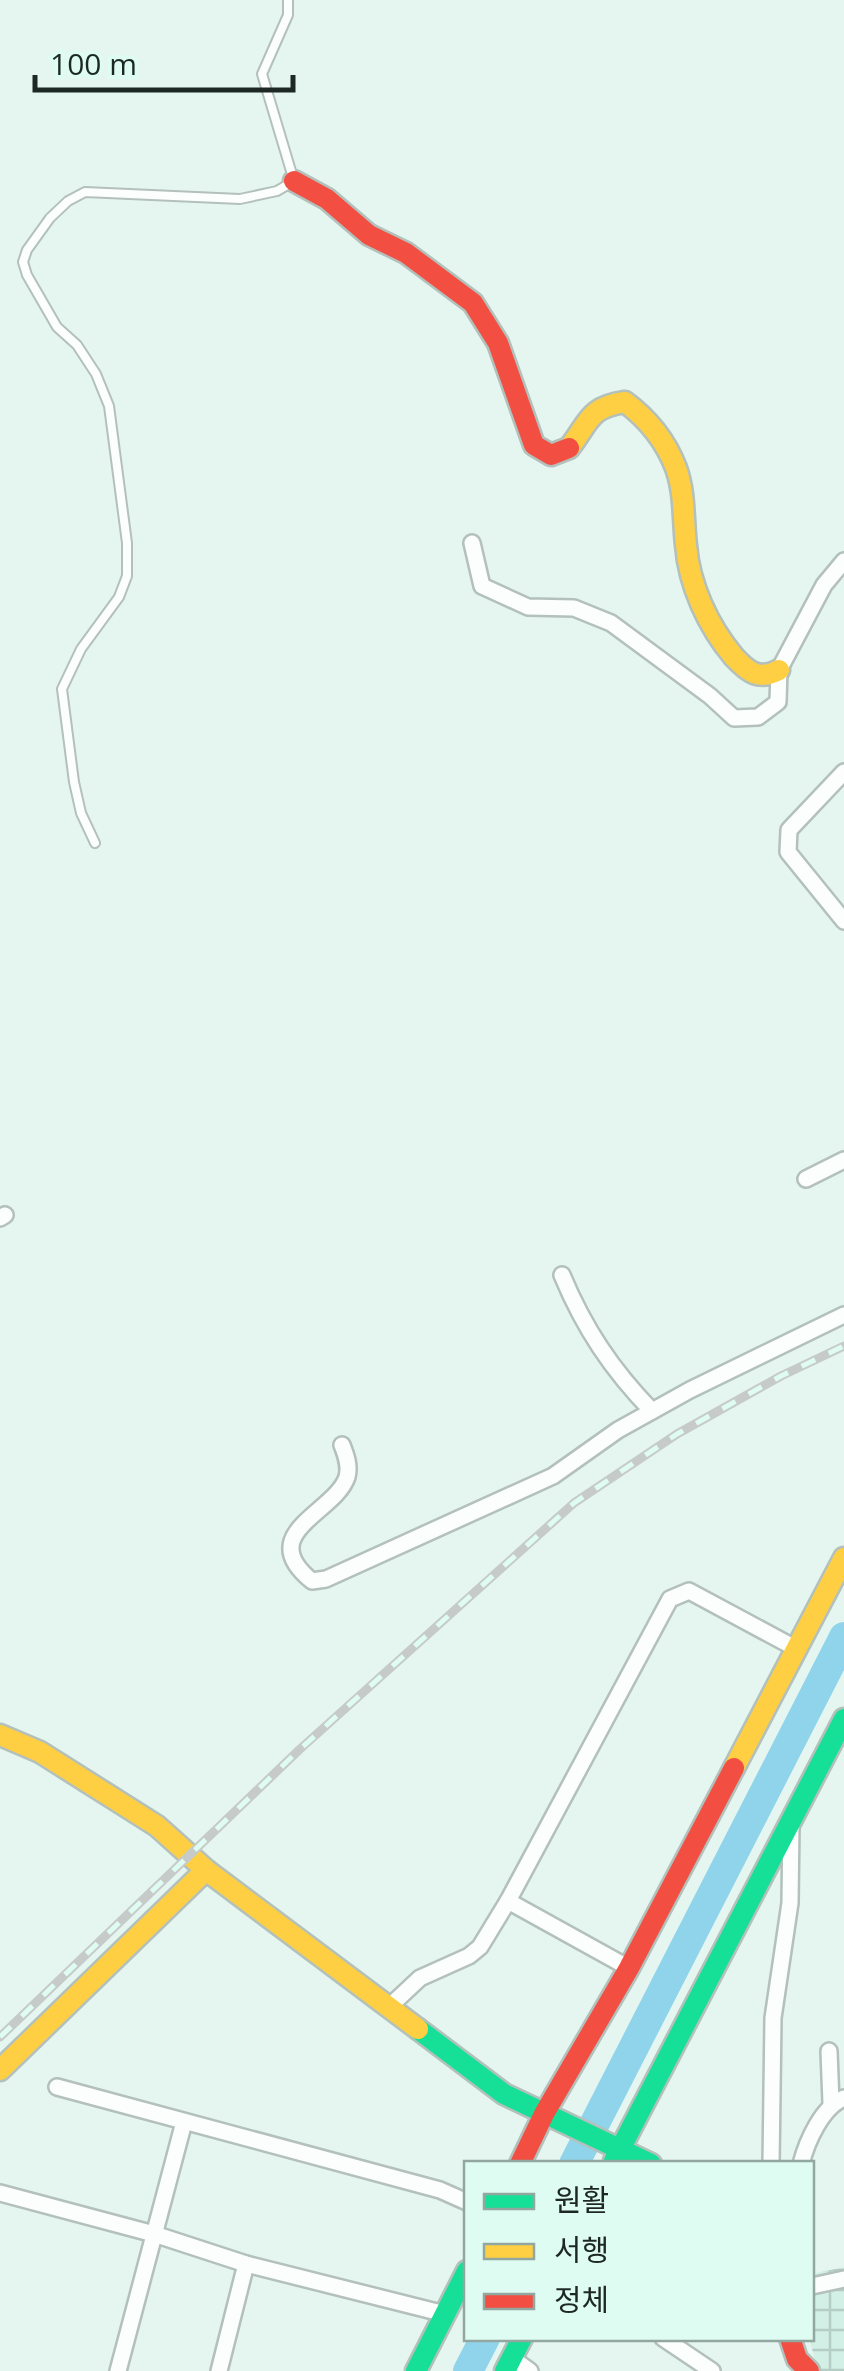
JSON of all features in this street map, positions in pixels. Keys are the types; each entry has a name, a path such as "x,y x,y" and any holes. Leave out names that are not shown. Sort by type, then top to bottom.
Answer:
{"street":[{"path":"294,181 327,199 369,235 406,253 473,303 498,343 528,434 542,453 552,456 564,452 598,408 624,402 640,411 654,428 680,481 687,557 704,610 721,640 751,674 768,676 778,670"},
{"path":"472,543 482,586 528,607 574,608 611,624 734,718 758,716 778,702 778,670 824,585 844,561"},
{"path":"844,772 806,808 789,830 788,841 788,852 844,921"},
{"path":"806,1180 844,1160"},
{"path":"562,1275 595,1343 652,1411"},
{"path":"342,1446 348,1460 346,1478 336,1493 295,1530 292,1550 303,1574 312,1580 326,1579 554,1476 652,1411 844,1316"},
{"path":"522,2161 550,2116 844,1558"},
{"path":"388,2007 420,1978 480,1947 670,1599 689,1591 796,1649"},
{"path":"612,2153 843,1726"},
{"path":"0,1735 40,1752 157,1826 206,1870 504,2094 612,2153 640,2161"},
{"path":"771,2161 773,2018 790,1902 791,1818"},
{"path":"0,2070 206,1870"},
{"path":"508,1901 628,1968"},
{"path":"802,2161 804,2150 838,2101 829,2050"},
{"path":"56,2086 440,2190 464,2201"},
{"path":"118,2371 184,2122"},
{"path":"0,2194 154,2234 246,2264 445,2314"},
{"path":"219,2371 246,2264"},
{"path":"416,2371 464,2275"},
{"path":"814,2286 844,2279"},
{"path":"520,2341 508,2364 530,2371"},
{"path":"667,2341 712,2371"},
{"path":"791,2341 797,2359 809,2371"}],"lane":[{"path":"95,842 74,782 62,689 81,649 119,597 127,576 127,543 109,406 96,374 77,346 57,327 23,262 50,218 85,192 240,199 277,192 294,181 262,74 283,28 288,0"}],"shaded area":[{"path":"844,2267 844,2371 817,2371 810,2341 814,2341 814,2274"}],"waterway":[{"path":"576,2161 844,1637"},
{"path":"468,2371 483,2341"}],"railway":[{"path":"0,2037 299,1750 574,1503 677,1434 844,1346"}],"traffic: fast":[{"path":"614,2161 844,1719"},
{"path":"418,2029 504,2094 645,2161"},
{"path":"416,2371 464,2277"},
{"path":"505,2371 520,2341"}],"traffic: slow":[{"path":"569,448 596,412 613,404 625,402 649,423 667,449 679,477 688,560 708,618 734,657 749,671 766,675 779,670"},
{"path":"734,1768 844,1558"},
{"path":"0,1735 40,1752 157,1826 206,1870 418,2029"},
{"path":"0,2070 206,1870"}],"traffic: jam":[{"path":"294,181 327,199 369,235 406,253 473,303 498,343 534,445 551,455 569,448"},
{"path":"521,2161 734,1768"},
{"path":"791,2341 797,2359 809,2371"}]}
